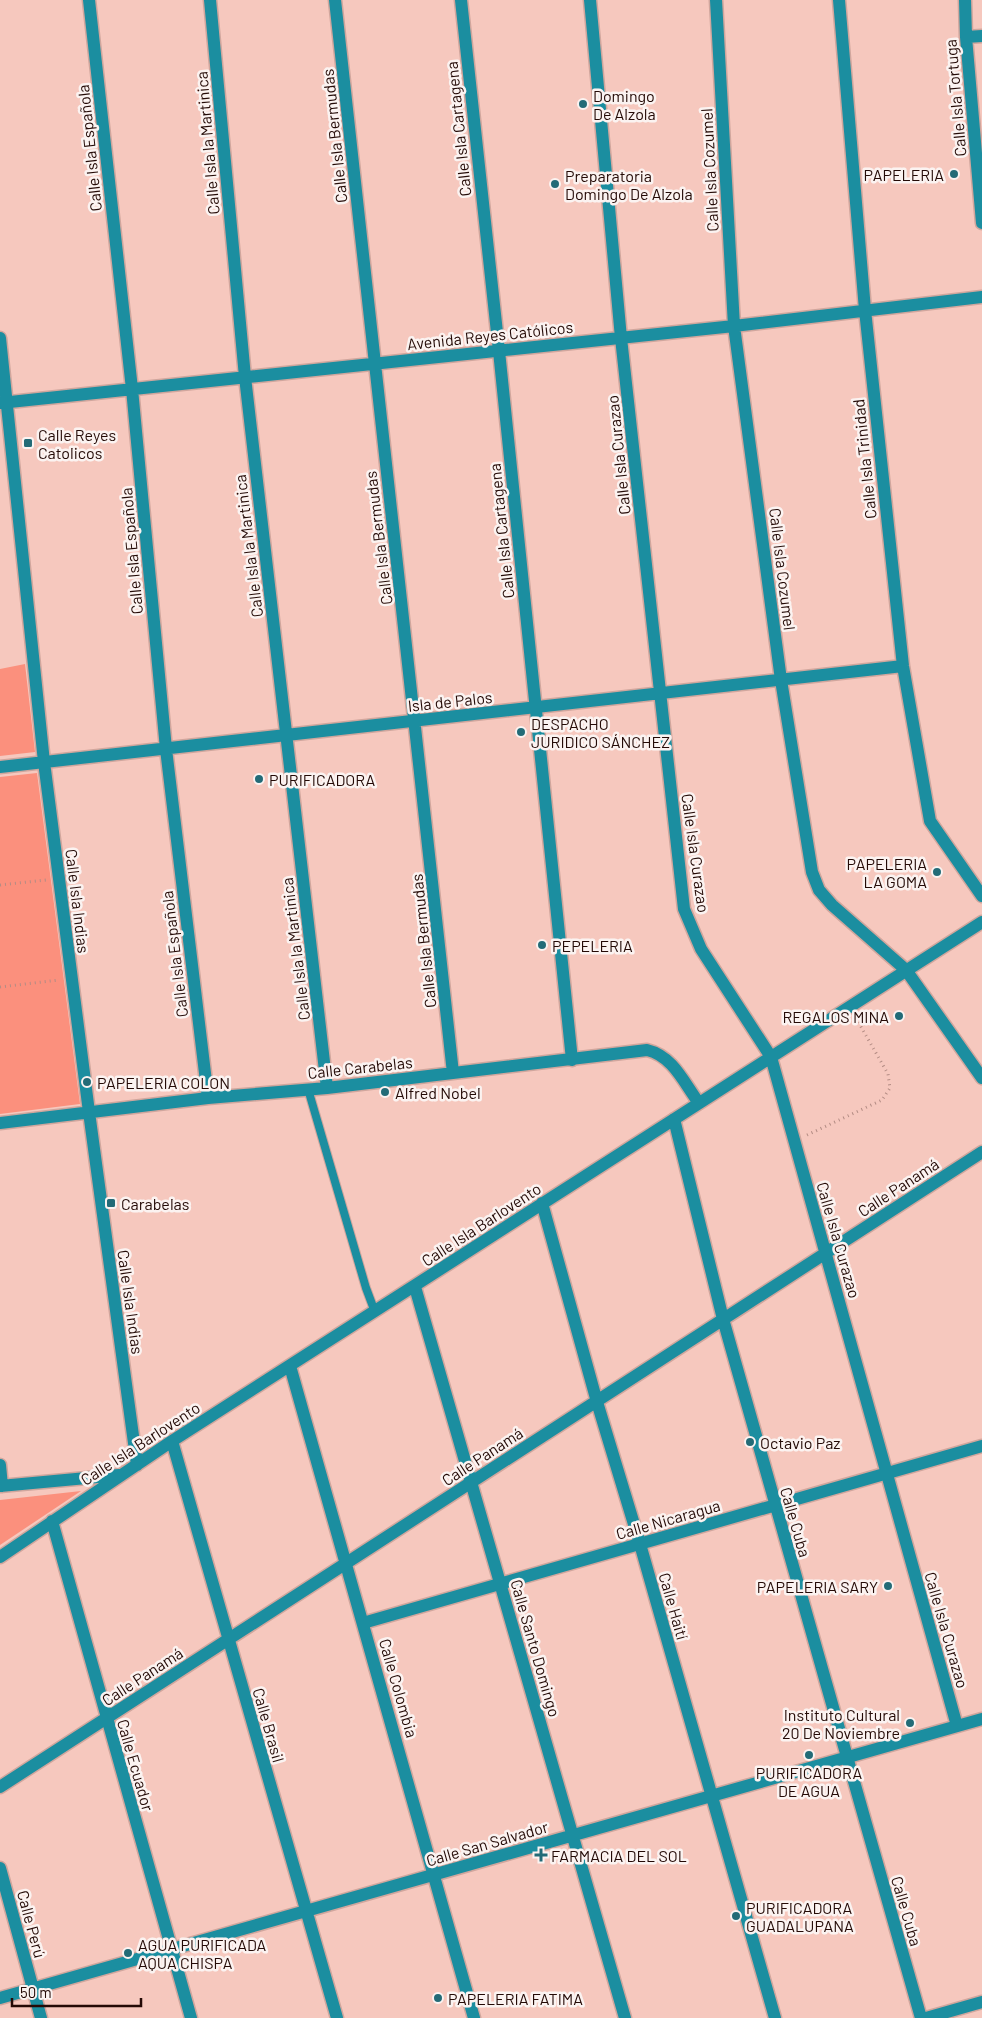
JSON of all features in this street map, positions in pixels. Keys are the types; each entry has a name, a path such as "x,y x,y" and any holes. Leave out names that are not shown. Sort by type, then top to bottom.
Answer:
{"street":[{"name":"Calle Isla Española","path":"89,0 132,389 166,749 208,1098"},
{"name":"Calle Isla la Martinica","path":"210,0 245,377 327,1088"},
{"name":"Calle Isla Bermudas","path":"335,0 374,363 416,721 453,1073"},
{"name":"Calle Isla Cartagena","path":"460,0 500,351 572,1060"},
{"name":"Calle Isla Curazao","path":"590,0 621,338 684,909 701,949 771,1057 957,1726"},
{"name":"Calle Isla Cozumel","path":"716,0 734,326 781,680 815,881 832,905 906,970 982,1078"},
{"name":"Calle Isla Trinidad","path":"839,0 865,310 903,666 930,821 982,896"},
{"name":"Calle Isla Tortuga","path":"965,0 966,37 982,224"},
{"path":"966,37 982,36"},
{"name":"Avenida Reyes Católicos","path":"3,403 734,326 982,297"},
{"name":"Calle Isla Indias","path":"0,338 3,403 44,762 137,1465"},
{"name":"Isla de Palos","path":"0,767 903,666"},
{"name":"Calle Isla Barlovento","path":"0,1557 172,1441 982,922"},
{"name":"Calle Carabelas","path":"0,1123 208,1098 327,1088 646,1050 659,1054 671,1063 699,1103"},
{"name":"Calle Cuba","path":"674,1119 722,1319 921,2018"},
{"name":"Calle Panamá","path":"0,1788 346,1562 597,1402 825,1252 982,1152"},
{"name":"Calle Haití","path":"542,1203 597,1402 640,1544 710,1797 775,2018"},
{"name":"Calle Santo Domingo","path":"415,1287 625,2018"},
{"name":"Calle Colombia","path":"290,1366 435,1874 471,2017"},
{"name":"Calle Brasil","path":"172,1441 336,2018"},
{"name":"Calle Nicaragua","path":"363,1623 982,1446"},
{"path":"0,1465 1,1486 121,1475"},
{"name":"Calle Ecuador","path":"52,1521 191,2018"},
{"name":"Calle San Salvador","path":"0,1998 982,1719"},
{"name":"Calle Perú","path":"0,1868 41,2018"},
{"path":"926,2018 982,2002"}],"lane":[{"path":"308,1089 366,1288 375,1312"}],"path":[{"path":"0,885 59,878"},
{"path":"0,987 72,978"},
{"path":"794,1141 882,1100 890,1088 888,1074 849,1007"}],"shaded area":[{"path":"25,664 35,752 0,756 0,669"},
{"path":"37,773 80,1104 0,1114 0,777"},
{"path":"81,1491 0,1545 0,1500"}],"place":[{"name":"Domingo De Alzola","path":"583,104"},
{"name":"PAPELERIA","path":"954,174"},
{"name":"Preparatoria Domingo De Alzola","path":"555,184"},
{"name":"Calle Reyes Catolicos","path":"28,443"},
{"name":"DESPACHO JURIDICO SÁNCHEZ","path":"521,732"},
{"name":"PURIFICADORA","path":"259,779"},
{"name":"PAPELERIA LA GOMA","path":"937,872"},
{"name":"PEPELERIA","path":"542,945"},
{"name":"REGALOS MINA","path":"899,1016"},
{"name":"PAPELERIA COLON","path":"87,1082"},
{"name":"Alfred Nobel","path":"385,1092"},
{"name":"Carabelas","path":"111,1203"},
{"name":"Octavio Paz","path":"750,1442"},
{"name":"PAPELERIA SARY","path":"888,1586"},
{"name":"Instituto Cultural 20 De Noviembre","path":"910,1723"},
{"name":"PURIFICADORA DE AGUA","path":"809,1755"},
{"name":"FARMACIA DEL SOL","path":"541,1855"},
{"name":"PURIFICADORA GUADALUPANA","path":"736,1916"},
{"name":"AGUA PURIFICADA AQUA CHISPA","path":"128,1953"},
{"name":"PAPELERIA FATIMA","path":"438,1998"}]}
